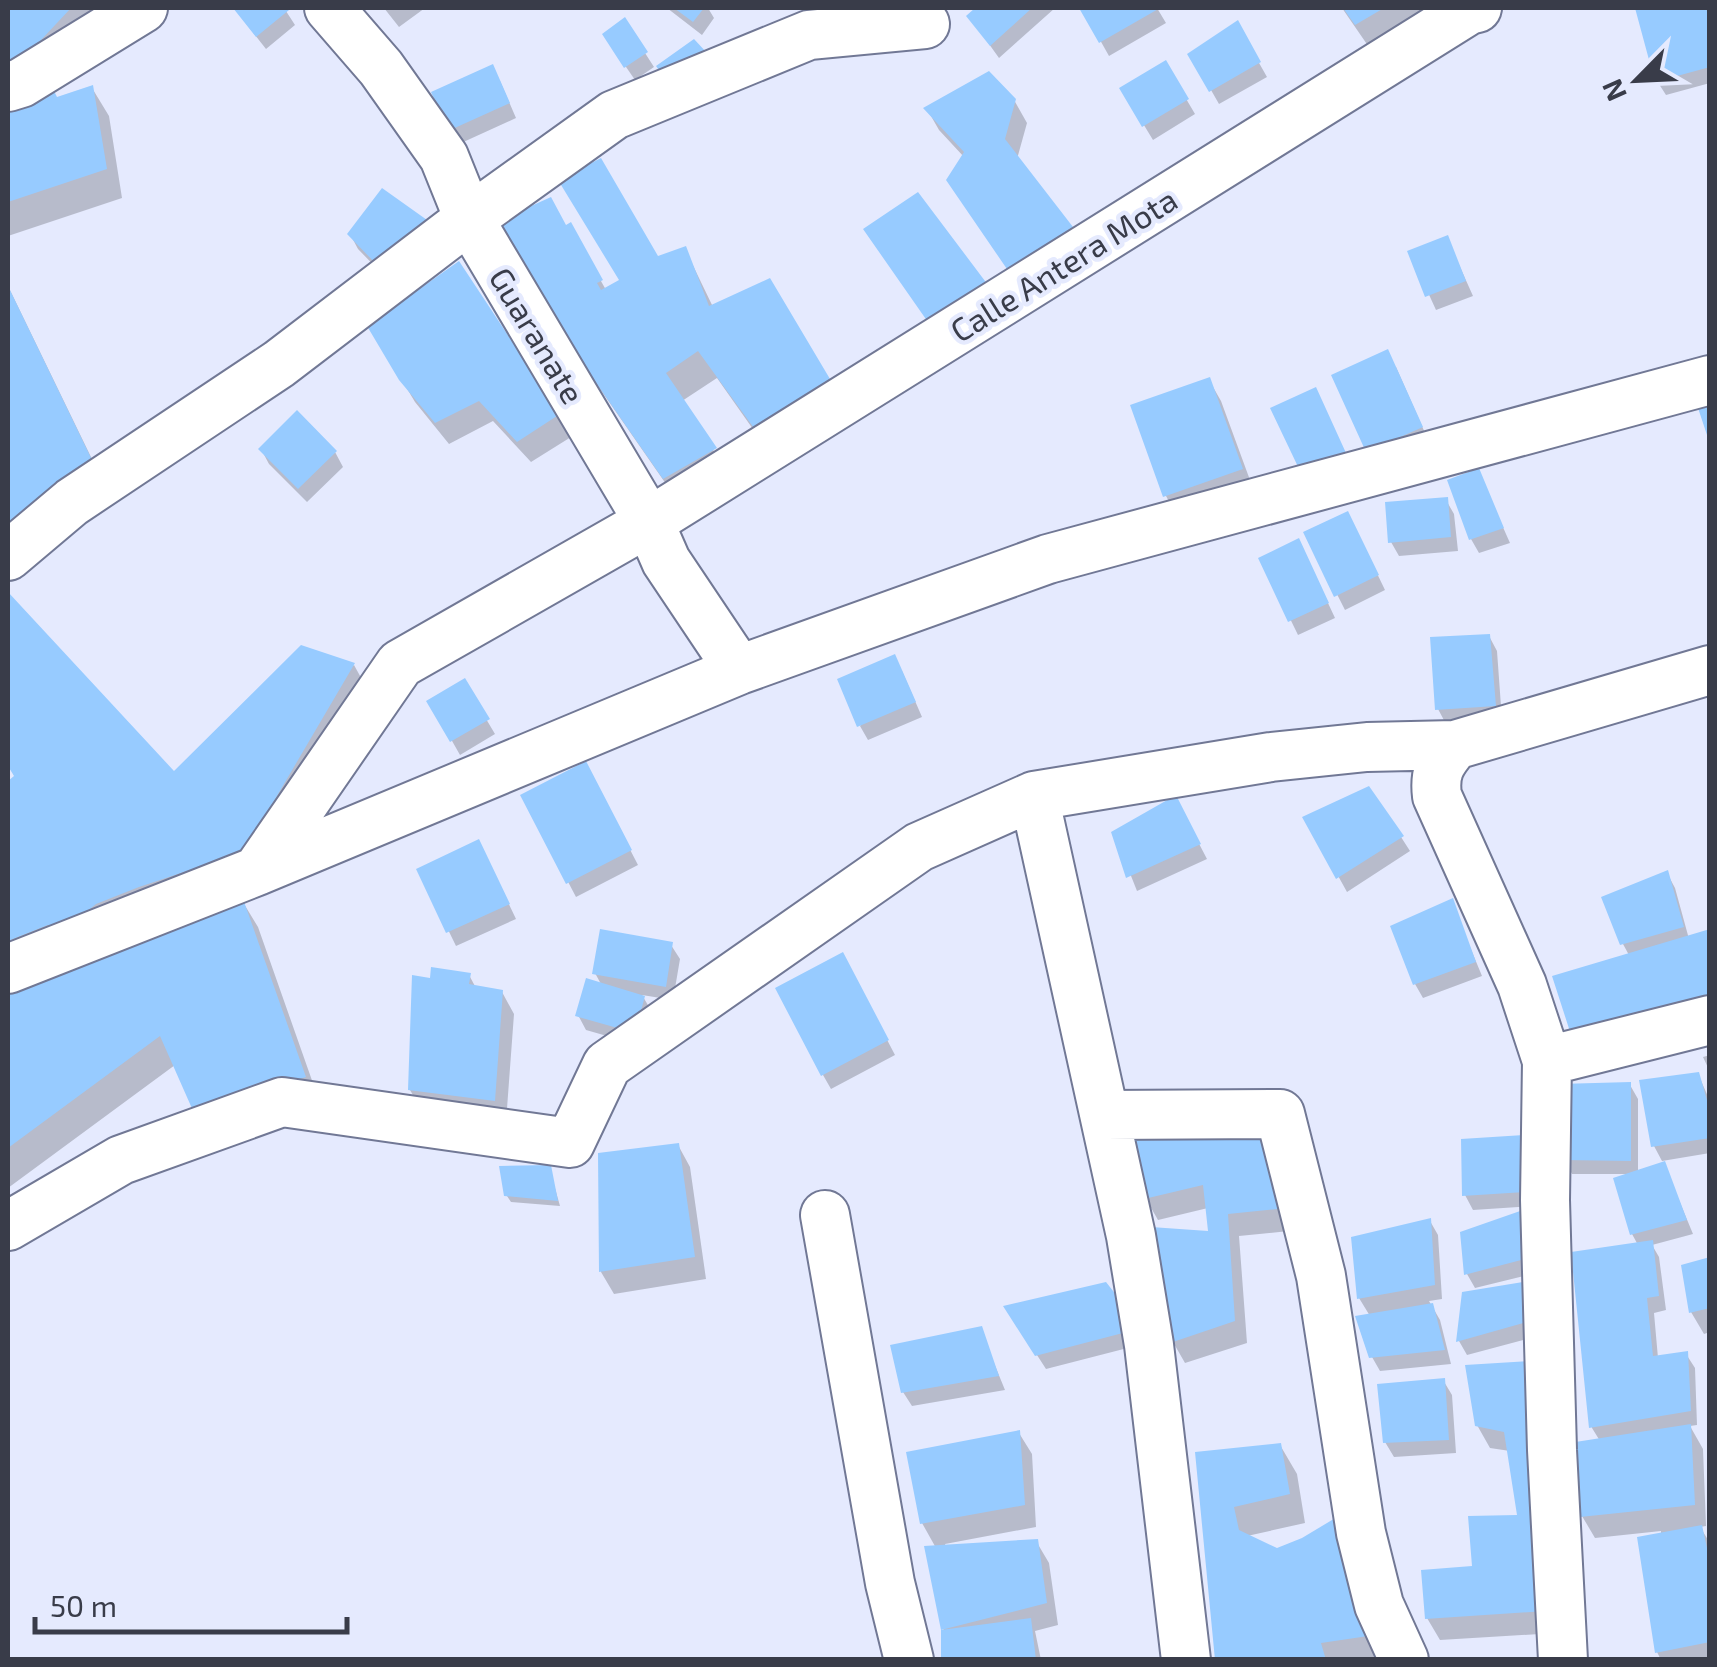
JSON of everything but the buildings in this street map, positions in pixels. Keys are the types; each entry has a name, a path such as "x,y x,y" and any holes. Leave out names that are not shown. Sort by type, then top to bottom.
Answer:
{"street":[{"path":"8,87 144,8"},
{"name":"Guaranate","path":"329,8 382,68 444,157 469,219 649,522 666,561 739,670"},
{"name":"Calle Antera Mota","path":"256,871 400,664 649,522 1469,10 1478,8"},
{"path":"8,556 72,502 278,364 614,115 809,35 925,24"},
{"path":"8,969 256,871 739,670 1048,558 1710,380"},
{"path":"8,1226 121,1160 282,1102 570,1143 606,1066 919,847 1034,796 1270,757 1367,747 1455,745 1710,670"},
{"path":"1455,745 1438,764 1434,777 1437,796 1522,985 1547,1060 1545,1200 1563,1660"},
{"path":"1034,796 1131,1236 1149,1345 1186,1660"},
{"path":"1547,1060 1710,1020"},
{"path":"1104,1116 1280,1114 1321,1276 1361,1533 1379,1605 1404,1660"},
{"path":"825,1215 890,1583 908,1660"}]}
